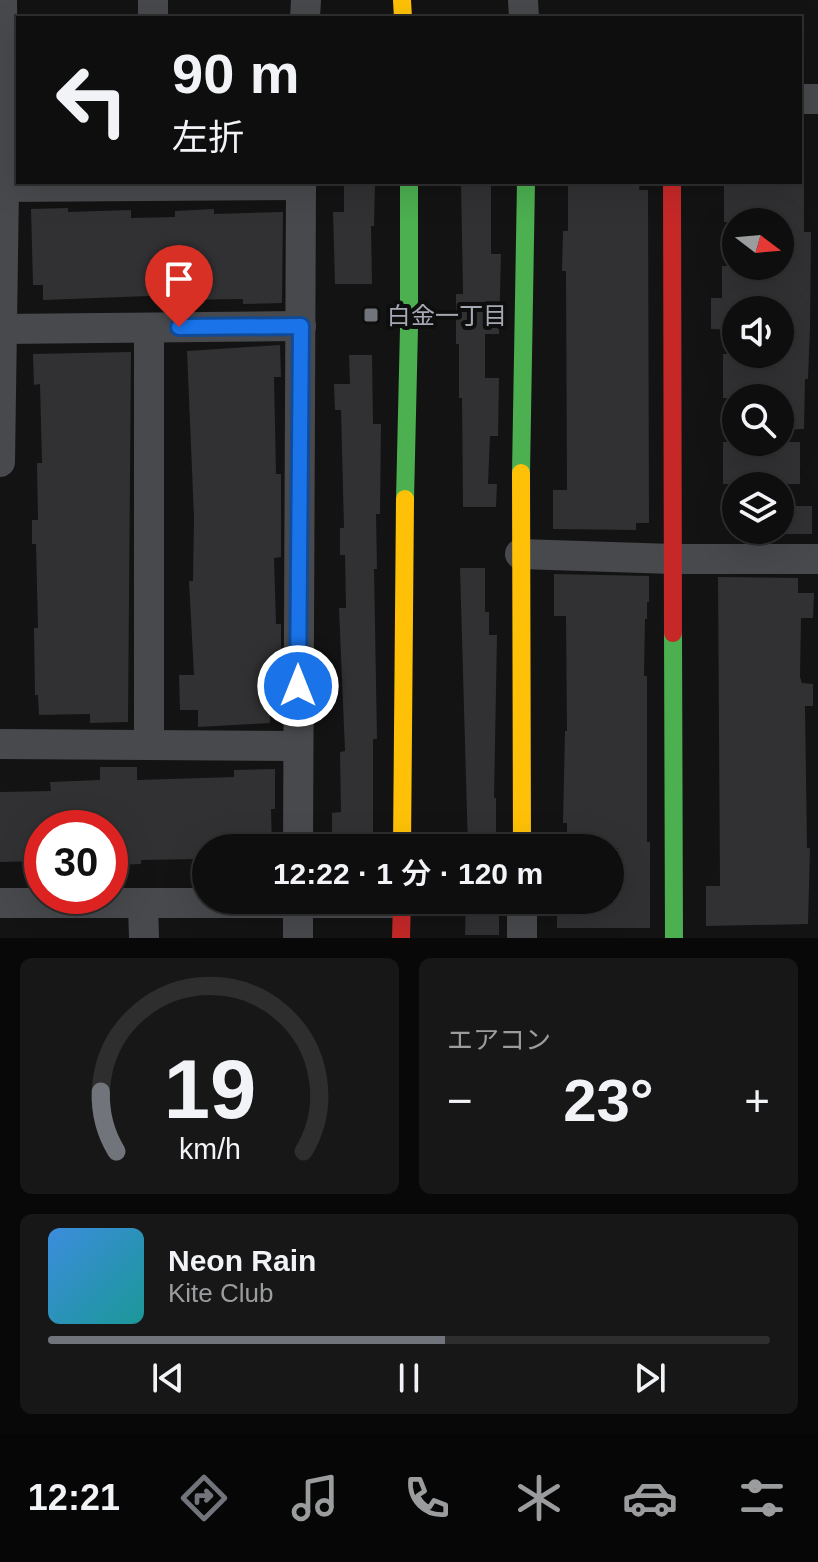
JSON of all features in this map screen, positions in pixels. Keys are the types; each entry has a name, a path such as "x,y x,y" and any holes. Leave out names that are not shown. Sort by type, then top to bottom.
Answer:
{"street":[{"path":"0,462 2,0"},
{"path":"2,187 302,184 298,834"},
{"path":"402,834 402,594 409,328 409,184"},
{"path":"522,834 520,554 526,184"},
{"path":"672,184 674,938"},
{"path":"2,329 301,326"},
{"path":"149,328 149,745"},
{"path":"520,554 673,559 818,559"},
{"path":"0,744 297,746"},
{"path":"0,903 192,902"},
{"path":"143,903 144,938"},
{"path":"298,914 298,938"},
{"path":"401,938 402,914"},
{"path":"522,914 522,938"}],"building":[{"path":"804,182 804,232 811,232 804,429 794,429 794,384 723,384 723,368 794,368 794,296 722,296 722,280 794,280 794,208 724,208 724,184"},
{"path":"344,184 375,184 374,226 371,226 372,284 335,284 333,212 344,212"},
{"path":"461,184 491,184 491,254 501,254 499,334 485,334 485,378 499,378 498,436 490,436 488,484 497,484 496,507 463,507 462,398 459,398 459,344 456,344 456,294 463,294"},
{"path":"568,184 640,184 639,190 648,190 649,523 636,523 636,530 553,529 553,490 567,490 566,271 562,271 563,231 568,231"},
{"path":"68,208 68,212 131,210 131,218 175,217 175,211 214,209 214,214 283,212 282,303 243,304 243,299 176,300 176,295 43,300 43,285 33,285 31,209"},
{"path":"711,298 722,298 722,329 711,329"},
{"path":"280,345 281,377 274,377 276,474 281,474 281,557 274,558 276,624 281,624 281,714 270,715 270,723 198,727 198,710 180,710 179,675 194,675 189,581 193,581 194,517 187,351"},
{"path":"131,352 128,722 90,723 90,714 39,715 38,695 35,695 34,628 38,628 36,544 32,544 32,520 38,520 37,463 42,463 40,384 34,385 33,354"},
{"path":"349,355 372,355 373,424 381,424 380,514 376,514 377,569 374,569 377,739 373,739 373,834 332,834 332,813 341,812 340,752 345,751 339,608 346,608 345,555 340,555 340,528 344,528 341,410 335,410 334,384 350,384"},
{"path":"794,442 800,442 800,484 794,484 794,472 723,472 723,456 794,456"},
{"path":"794,506 812,506 812,534 794,534"},
{"path":"460,568 485,568 485,612 489,612 489,635 497,635 496,834 468,834"},
{"path":"554,574 649,576 644,676 647,676 650,928 557,928 557,914 624,914 624,834 567,834 567,823 563,823 567,731 566,616 554,616"},
{"path":"718,577 798,578 798,593 814,593 813,618 801,618 800,677 802,683 813,684 813,706 805,706 807,848 810,848 808,924 706,926 706,886 720,886"},
{"path":"100,767 137,767 137,780 234,777 234,770 275,769 272,834 192,834 192,859 141,860 141,864 128,865 128,810 24,810 24,861 0,862 0,792 51,791 50,782 100,780"},
{"path":"466,914 499,914 499,935 465,935"}],"traffic: fast":[{"path":"405,499 409,184"},
{"path":"521,473 526,184"},
{"path":"673,633 674,938"}],"traffic: slow":[{"path":"402,0 403,16"},
{"path":"521,473 522,834"},
{"path":"402,834 405,499"}],"traffic: jam":[{"path":"672,184 673,633"},
{"path":"401,938 402,914"}],"place":[{"name":"白金一丁目","path":"371,315"}],"route":[{"path":"179,327 301,326 298,686"}]}
